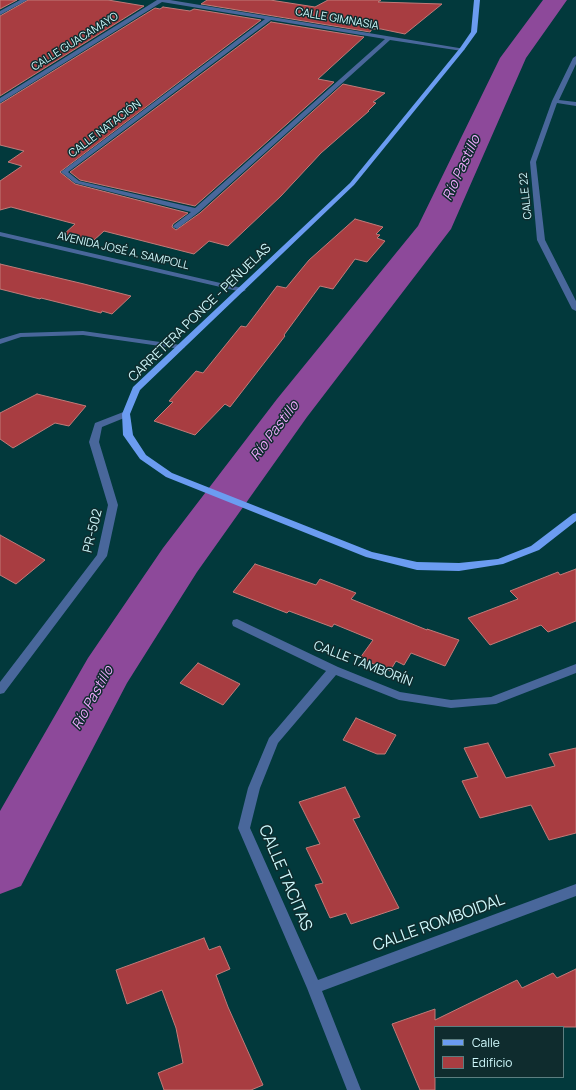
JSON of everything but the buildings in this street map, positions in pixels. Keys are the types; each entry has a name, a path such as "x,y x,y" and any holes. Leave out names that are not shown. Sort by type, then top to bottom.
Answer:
{"main road":[{"name":"CARRETERA PONCE - PEÑUELAS","path":"477,0 474,32 462,49 352,184 182,347 136,389 126,414 128,435 143,457 169,475 246,507 370,555 417,566 459,566 499,562 535,548 576,516"}],"street":[{"path":"0,13 24,0"},
{"name":"CALLE GIMNASIA","path":"161,0 462,49"},
{"name":"CALLE GUACAMAYO","path":"0,101 161,0"},
{"name":"CALLE NATACIÓN","path":"197,211 77,182 64,172 270,18"},
{"path":"177,226 197,211 389,38"},
{"name":"CALLE 22","path":"576,58 555,101 533,162 541,240 576,309"},
{"path":"555,101 576,104"},
{"name":"AVENIDA JOSÉ A. SAMPOLL","path":"0,234 242,290"},
{"path":"0,342 20,335 83,333 182,347"},
{"name":"PR-502","path":"0,690 102,556 113,505 94,442 98,425 126,414"},
{"name":"CALLE TAMBORÍN","path":"237,623 334,670 399,696 451,704 492,701 576,668"},
{"name":"CALLE TACITAS","path":"334,670 273,741 254,788 244,828 314,988 354,1090"},
{"name":"CALLE ROMBOIDAL","path":"314,988 576,890"}],"waterway":[{"name":"Río Pastillo","path":"0,867 107,672 180,560 292,408 434,229 513,58 555,0"}]}
